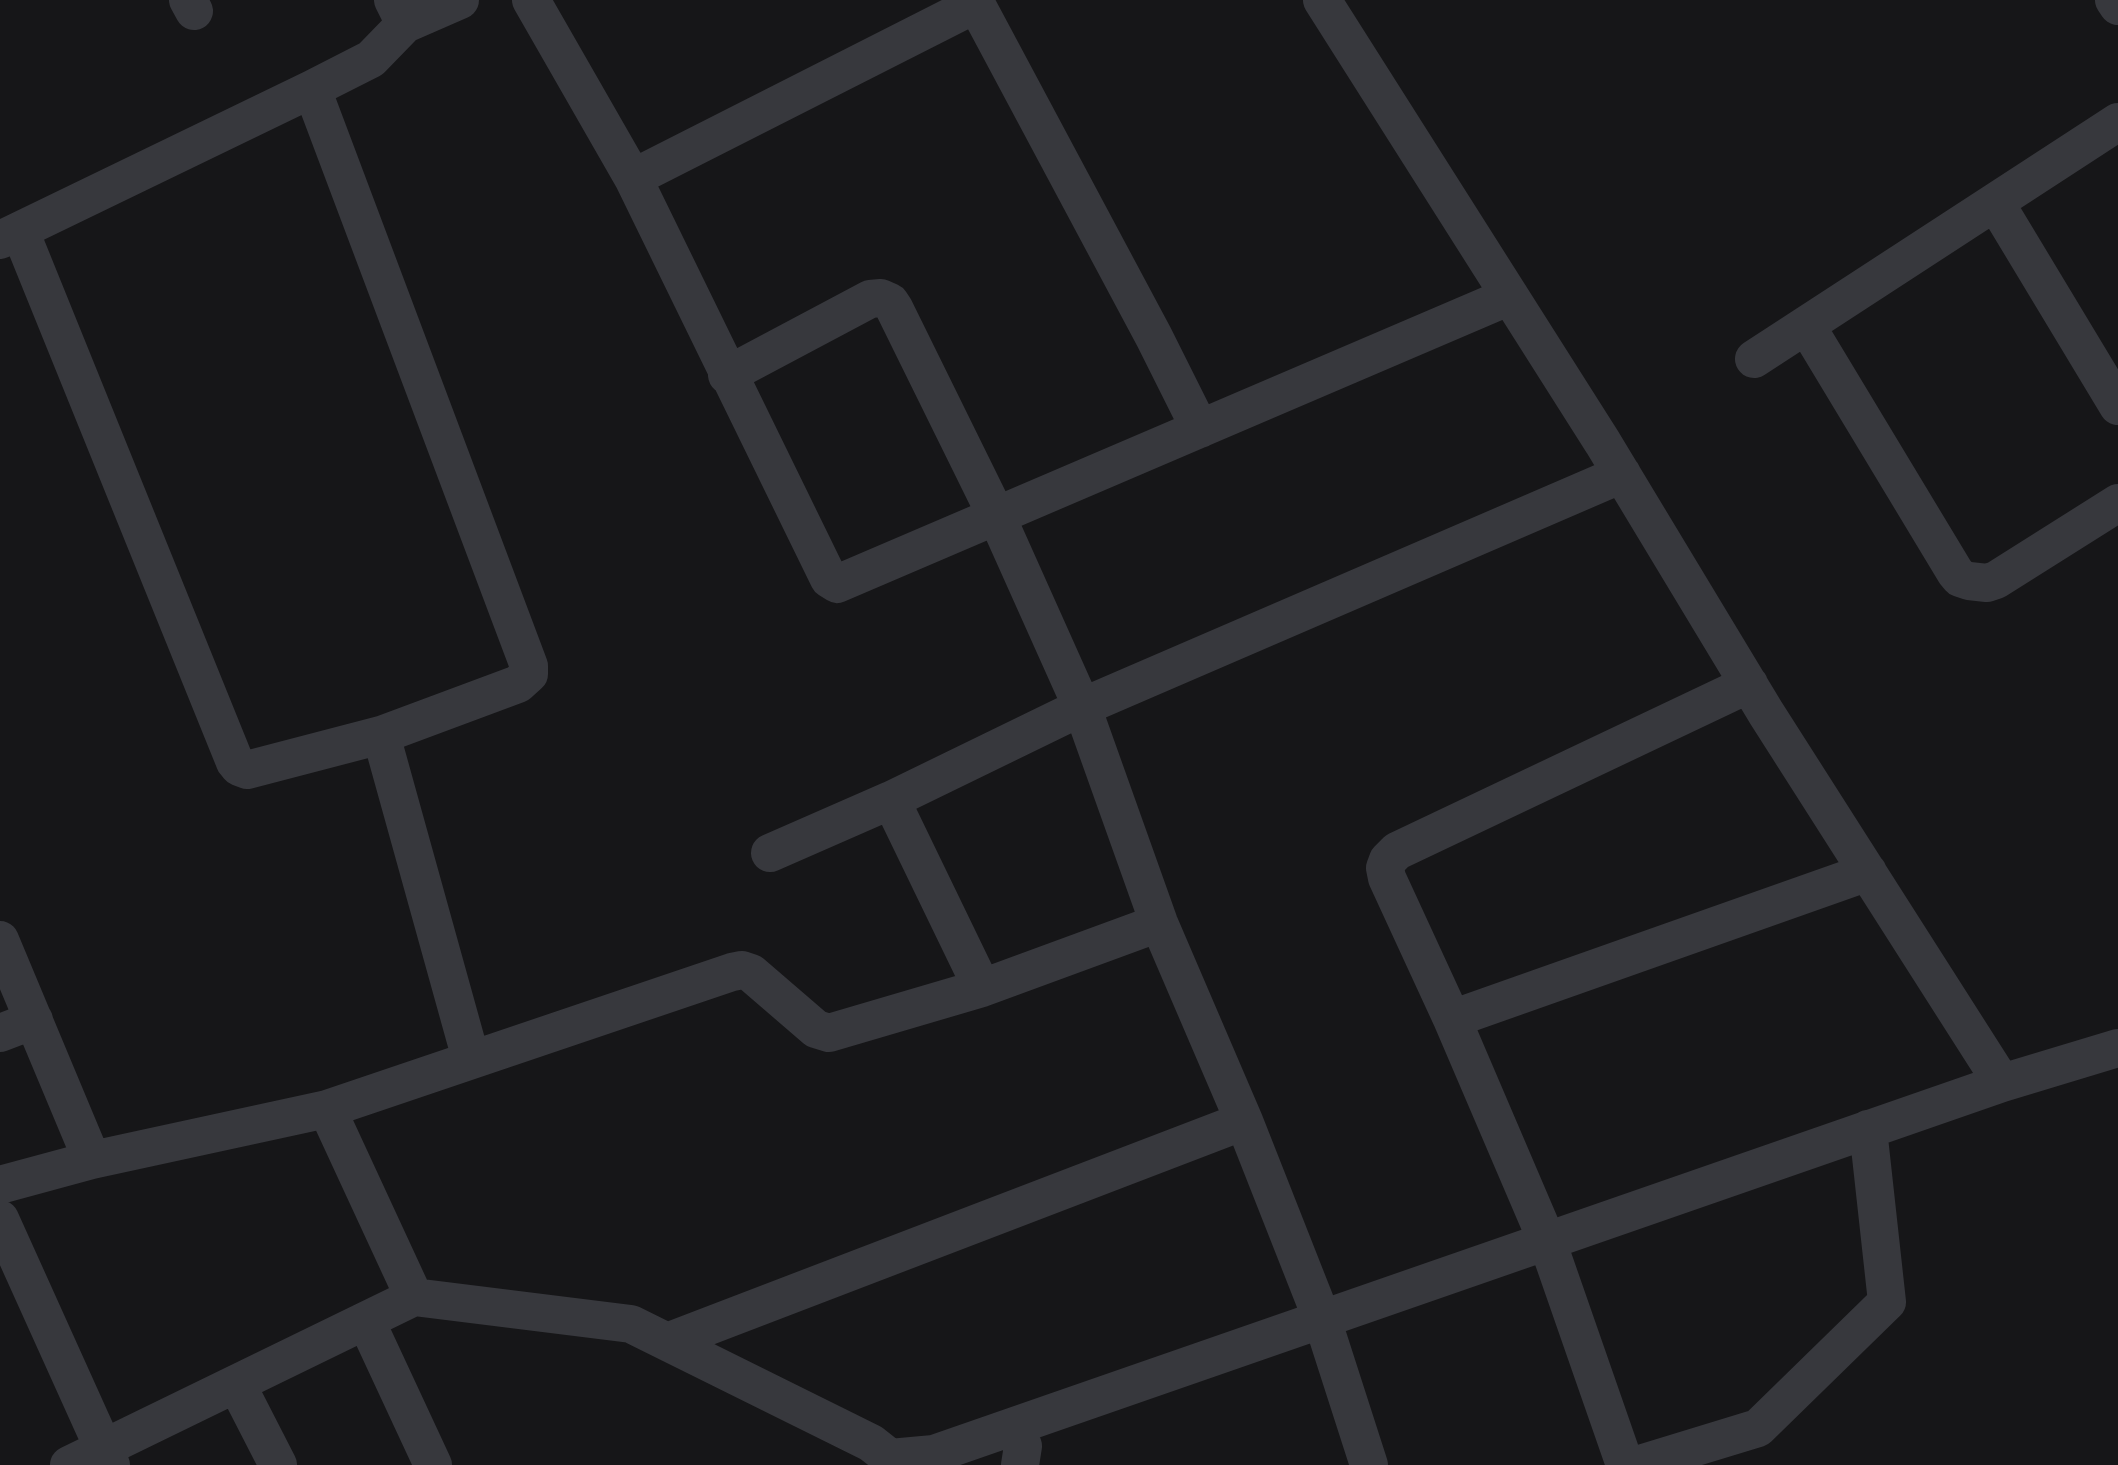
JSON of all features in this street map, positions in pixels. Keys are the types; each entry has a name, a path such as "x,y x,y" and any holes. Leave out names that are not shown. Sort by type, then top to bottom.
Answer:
{"street":[{"path":"312,89 529,674 518,684 381,735 247,769 239,767 235,762 10,235 370,59 399,12 460,0"},
{"path":"531,0 633,178 727,375 829,579 833,582 840,584 1510,296"},
{"path":"1322,0 2002,1083"},
{"path":"2114,0 2118,6"},
{"path":"633,178 975,2 1154,337 1200,429"},
{"path":"1754,359 2118,122"},
{"path":"1994,202 2118,406"},
{"path":"727,375 870,299 880,298 890,302 894,308 996,515 1082,707 1160,923 1244,1121 1322,1319 1369,1465"},
{"path":"1807,325 1960,578 1987,583 1996,580 2118,503"},
{"path":"770,853 891,800 1082,707 1622,474"},
{"path":"1625,1465 1547,1241 1385,869 1388,860 1397,851 1749,684"},
{"path":"381,735 471,1059"},
{"path":"891,800 982,988"},
{"path":"1452,1019 1868,872"},
{"path":"0,1185 92,1160 327,1109 742,970 751,973 816,1029 829,1033 982,988 1160,923"},
{"path":"0,940 17,1027 92,1160"},
{"path":"69,1465 107,1456 237,1385 414,1297 631,1324 871,1443 888,1461 934,1454 2002,1083 2118,1048"},
{"path":"327,1109 414,1297"},
{"path":"667,1342 1244,1121"},
{"path":"1637,1465 1758,1428 1887,1302 1868,1129"},
{"path":"0,1219 107,1456"},
{"path":"366,1321 433,1465"},
{"path":"237,1385 278,1465"},
{"path":"1016,1426 1023,1446 1020,1465"}]}
